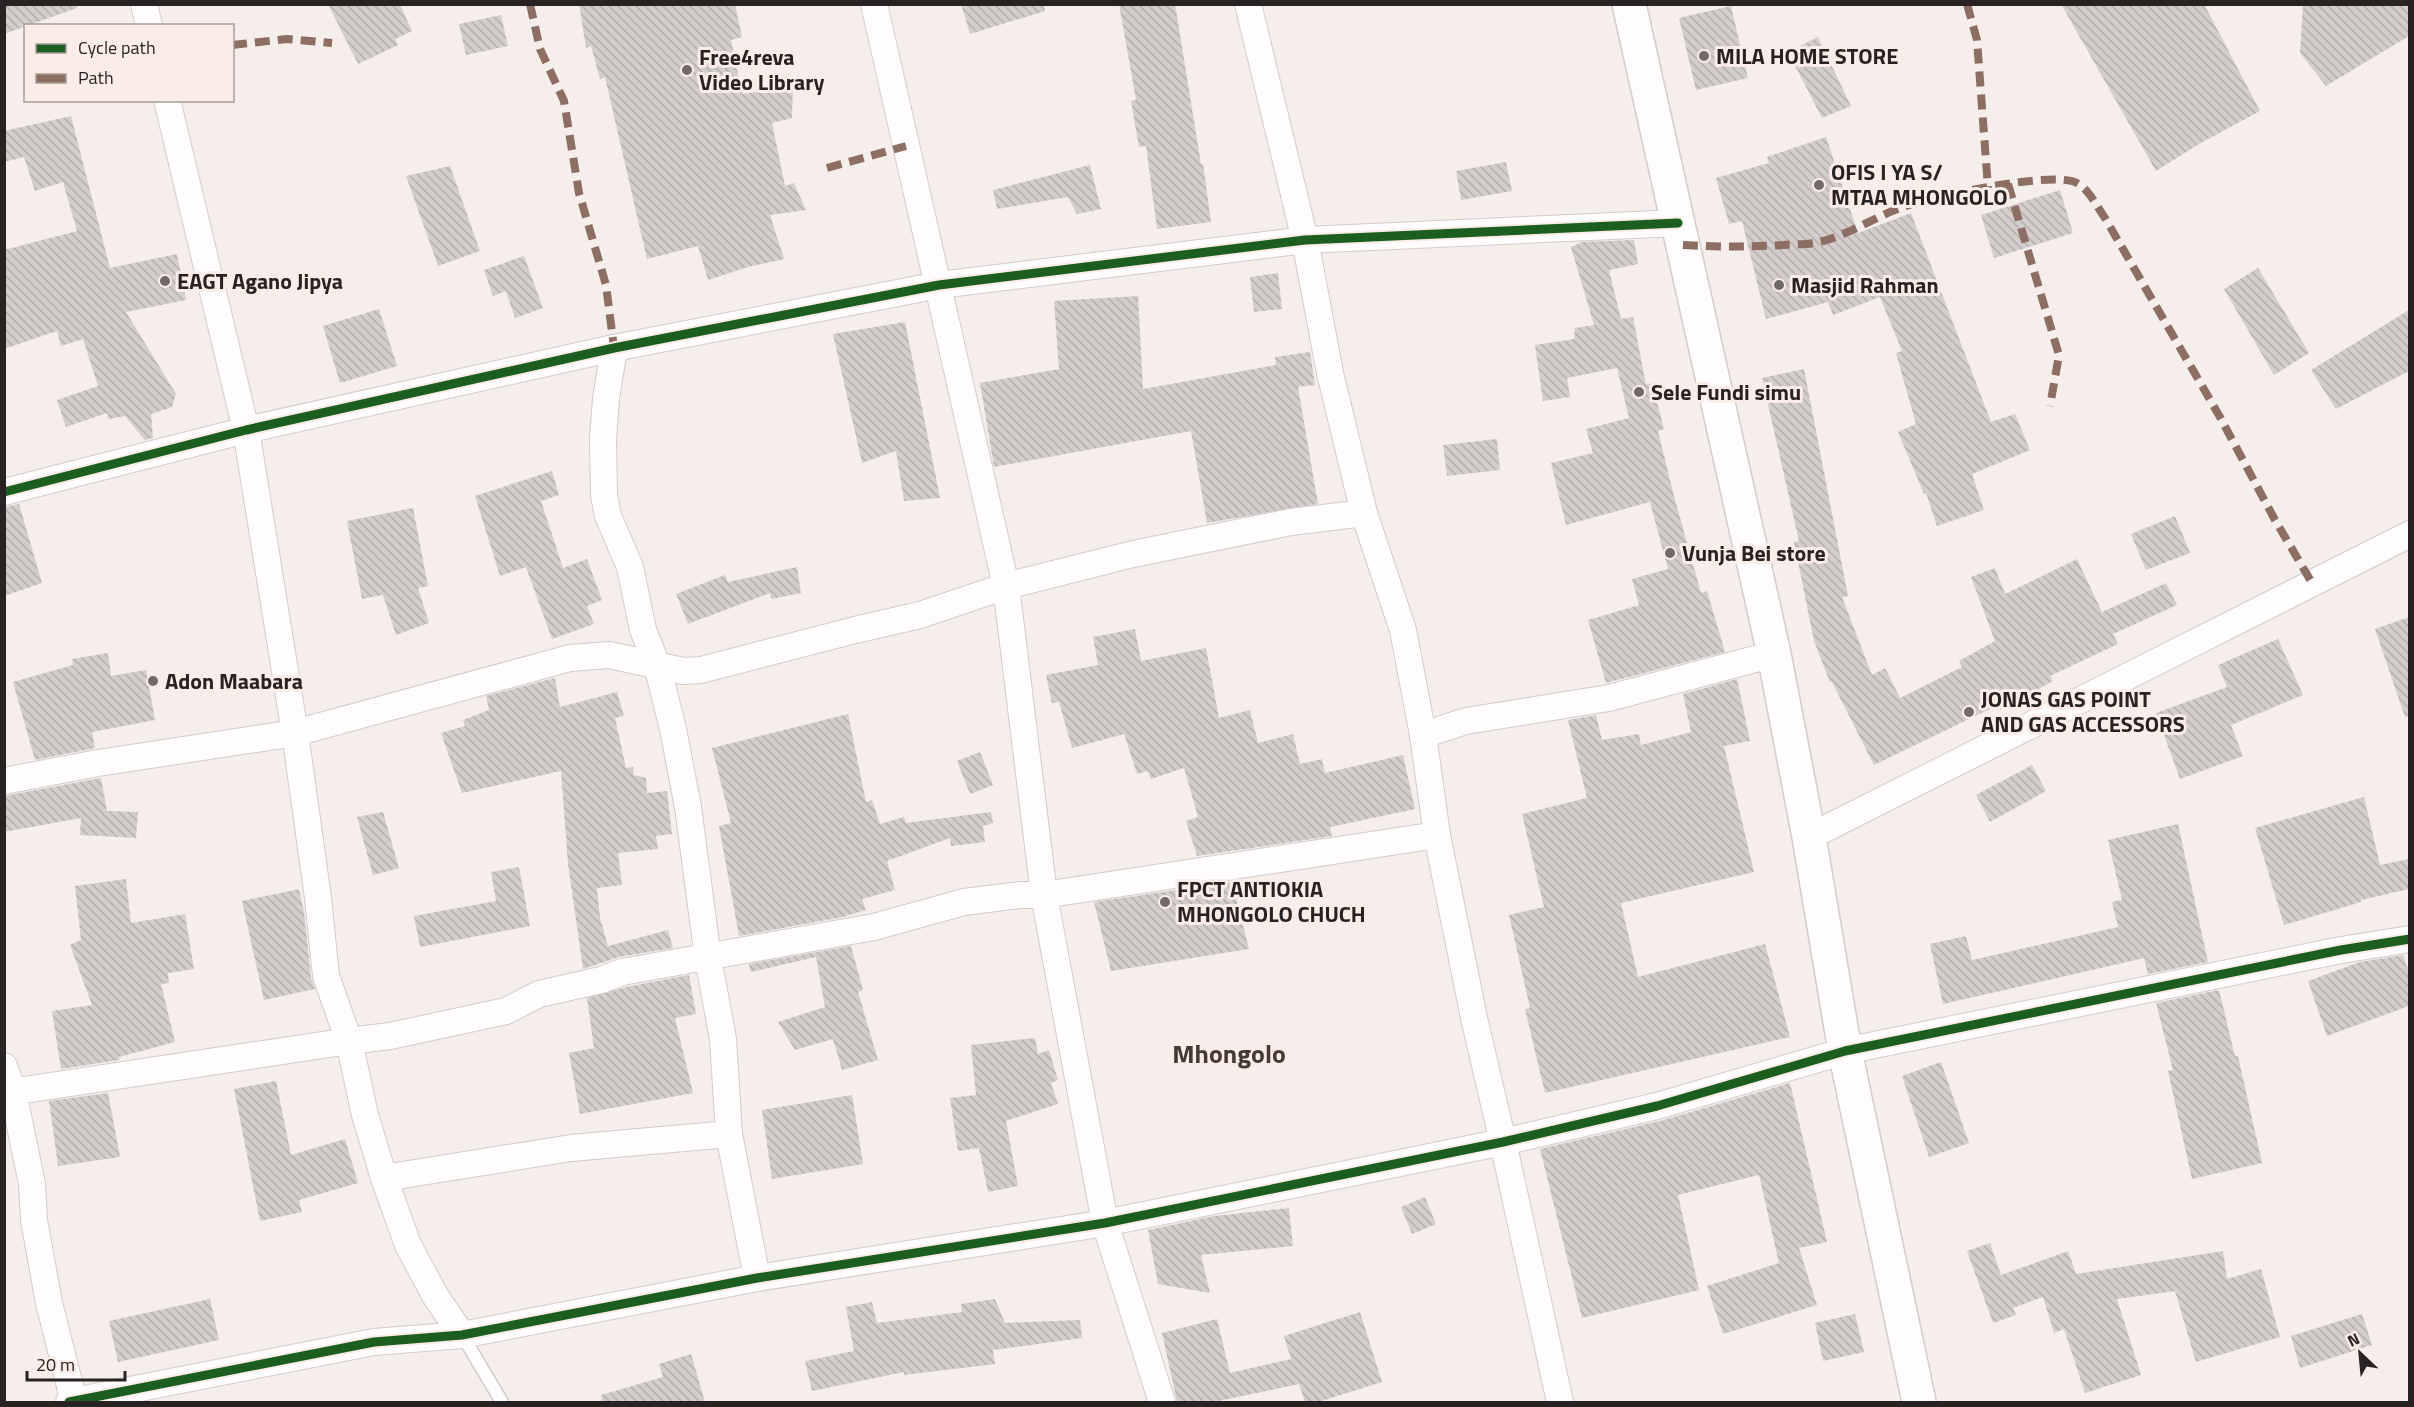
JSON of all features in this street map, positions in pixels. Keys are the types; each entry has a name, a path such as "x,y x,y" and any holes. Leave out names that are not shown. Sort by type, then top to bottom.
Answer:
{"street":[{"path":"144,4 149,24"},
{"path":"874,4 1006,586 1044,895 1105,1223 1162,1402"},
{"path":"1248,4 1305,240 1330,373 1364,513 1403,630 1423,735 1437,835 1474,1018 1560,1402"},
{"path":"1629,4 1774,654 1809,837 1845,1051 1919,1402"},
{"path":"167,102 246,430 295,733 318,898 326,975 349,1041 365,1115 384,1178 408,1245 436,1297 462,1335"},
{"path":"4,492 246,430 614,348 939,285 1305,240 1678,222"},
{"path":"614,348 606,399 603,439 604,495 608,516 630,567 643,630 657,665 673,729 688,807 708,958 723,1040 729,1134 757,1278"},
{"path":"4,781 98,763 295,733 570,658 609,655 683,671 701,670 920,615 1006,586 1156,549 1291,522 1364,513"},
{"path":"1809,837 2409,534"},
{"path":"1423,735 1466,721 1609,698 1774,654"},
{"path":"9,1092 390,1036 506,1011 539,994 601,980 622,972 874,927 964,902 1020,895 1044,895 1437,835"},
{"path":"4,1066 32,1184 34,1220 49,1303 72,1402 374,1342 462,1335 757,1278 1105,1223 1503,1142 1657,1106 1845,1051 2340,950 2409,939"},
{"path":"384,1178 571,1148 729,1134"}],"lane":[{"path":"462,1335 502,1402"}],"building":[{"path":"4,4 77,4 77,8 32,24 24,24 24,27 4,34"},
{"path":"328,4 400,4 412,31 395,39 398,45 358,64"},
{"path":"579,4 735,4 742,37 731,40 742,94 793,87 792,118 772,123 785,186 794,183 806,210 770,215 784,259 748,267 708,280 698,246 647,259 605,77 600,79 591,46 586,48"},
{"path":"961,4 1044,4 1045,11 970,34"},
{"path":"1119,4 1175,4 1211,222 1157,229 1146,146 1139,147 1131,101 1136,100"},
{"path":"2061,4 2204,4 2260,111 2199,144 2156,171"},
{"path":"2303,4 2409,4 2409,36 2326,86 2300,53"},
{"path":"1731,6 1748,78 1696,90 1679,18"},
{"path":"501,15 508,46 466,55 459,24"},
{"path":"1818,37 1851,106 1822,118 1788,52"},
{"path":"71,116 110,268 177,254 186,300 126,312 176,394 172,407 151,414 153,438 145,440 125,416 109,419 107,413 66,427 57,400 98,386 83,339 61,346 57,331 4,349 4,250 77,231 63,182 35,191 24,157 4,162 4,131"},
{"path":"1826,137 1858,233 1911,213 1991,422 2015,414 2030,450 1972,474 1984,510 1937,526 1926,493 1924,494 1898,432 1916,424 1896,353 1902,351 1880,297 1833,315 1828,302 1766,319 1742,221 1729,224 1716,178 1769,163 1767,157"},
{"path":"1506,162 1512,191 1461,200 1456,171"},
{"path":"1090,165 1101,209 1077,214 1068,197 997,209 993,190"},
{"path":"450,166 480,251 438,266 406,176"},
{"path":"2060,190 2073,233 1994,258 1981,215"},
{"path":"1634,240 1638,264 1609,270 1621,319 1633,317 1646,385 1652,383 1664,429 1658,431 1674,496 1701,593 1707,591 1725,652 1606,683 1588,620 1639,605 1632,579 1668,569 1650,502 1566,525 1551,463 1593,453 1586,429 1629,418 1617,368 1567,378 1570,397 1543,401 1535,345 1574,339 1575,328 1594,325 1571,247 1582,242"},
{"path":"524,256 543,308 515,318 506,291 493,296 484,270"},
{"path":"2258,268 2309,353 2274,375 2224,289"},
{"path":"1278,273 1282,309 1254,312 1250,277"},
{"path":"1138,296 1143,389 1276,365 1275,357 1310,352 1315,385 1298,387 1318,504 1207,523 1191,431 994,467 980,383 1059,369 1054,301"},
{"path":"379,309 397,366 340,383 323,326"},
{"path":"2409,310 2409,371 2336,409 2311,370"},
{"path":"905,322 940,498 904,501 896,451 862,463 833,334"},
{"path":"1804,369 1848,596 1842,597 1872,675 1885,668 1900,698 1962,667 1959,661 1995,641 1971,577 1995,568 2005,594 2077,559 2102,612 2166,583 2177,605 2113,634 2118,644 2050,676 2053,681 2000,710 1998,705 1874,765 1830,682 1814,641 1794,542 1799,541 1762,378"},
{"path":"1497,439 1500,470 1447,476 1443,445"},
{"path":"552,471 559,495 541,501 563,568 587,559 602,600 587,606 594,624 552,639 526,567 500,576 475,496"},
{"path":"19,504 42,583 4,596 4,507"},
{"path":"413,508 428,586 418,588 429,623 396,635 383,595 362,599 347,521"},
{"path":"2175,516 2190,553 2146,570 2131,534"},
{"path":"797,567 801,593 771,599 770,593 688,624 676,594 725,575 728,582"},
{"path":"2409,617 2409,716 2405,717 2375,629"},
{"path":"1135,629 1141,661 1206,648 1219,718 1250,710 1258,743 1293,734 1300,764 1322,759 1325,773 1403,755 1415,809 1330,827 1332,836 1197,856 1186,821 1198,817 1184,768 1151,779 1148,771 1137,774 1124,734 1072,748 1059,702 1052,703 1046,675 1098,665 1093,637"},
{"path":"2278,639 2303,695 2231,725 2243,756 2180,779 2156,713 2227,687 2218,665"},
{"path":"108,653 111,676 146,670 155,720 92,732 95,748 35,760 13,682 73,665 72,659"},
{"path":"555,678 560,707 617,692 624,716 615,718 626,768 633,767 634,775 646,778 647,793 667,791 672,834 656,836 658,849 618,853 622,885 597,888 600,918 608,946 668,930 673,948 619,957 583,969 568,864 561,771 462,793 441,733 465,726 463,720 489,710 486,696"},
{"path":"1737,679 1750,741 1724,746 1754,872 1621,903 1638,977 1765,944 1790,1037 1545,1093 1525,1009 1530,1008 1509,915 1544,907 1522,814 1587,798 1568,720 1596,715 1602,740 1639,734 1641,745 1691,732 1683,694"},
{"path":"848,714 866,802 872,800 880,824 904,817 906,823 991,812 993,823 983,826 985,842 951,846 950,838 887,861 895,890 862,899 866,910 843,917 739,936 719,826 731,823 712,748"},
{"path":"980,752 993,785 970,794 957,761"},
{"path":"2032,765 2046,791 1990,822 1976,795"},
{"path":"101,778 107,811 138,812 136,838 80,835 81,818 4,832 4,796"},
{"path":"2364,797 2380,865 2409,859 2409,889 2361,900 2361,902 2284,925 2255,828"},
{"path":"383,812 399,868 373,875 357,817"},
{"path":"2178,824 2208,962 2148,974 2144,958 1943,1004 1930,944 1966,936 1972,960 2118,927 2112,902 2122,900 2108,840"},
{"path":"519,867 530,926 420,947 414,916 496,901 491,872"},
{"path":"126,879 131,923 185,914 194,969 168,973 169,983 161,984 175,1042 119,1057 119,1060 61,1069 52,1011 92,1005 70,945 81,940 75,886"},
{"path":"1232,882 1249,949 1111,971 1094,902"},
{"path":"299,889 304,912 311,978 315,989 264,1000 242,901"},
{"path":"851,946 863,990 858,992 878,1060 842,1070 833,1039 795,1050 778,1022 825,1007 816,957 751,972 749,964"},
{"path":"2403,955 2409,972 2409,1006 2327,1036 2308,981 2360,962"},
{"path":"689,975 696,1014 675,1018 693,1093 580,1114 569,1053 594,1048 587,998 626,987"},
{"path":"2219,990 2235,1056 2238,1056 2262,1163 2192,1179 2168,1071 2173,1070 2156,1003"},
{"path":"1035,1038 1038,1054 1049,1050 1058,1080 1051,1083 1058,1104 1006,1121 1018,1186 988,1192 979,1148 958,1151 950,1098 976,1095 971,1045"},
{"path":"1941,1062 1969,1143 1929,1157 1902,1076"},
{"path":"276,1081 291,1155 345,1139 358,1183 299,1200 302,1212 260,1221 234,1089"},
{"path":"1790,1083 1827,1242 1799,1248 1817,1305 1723,1334 1707,1286 1779,1263 1759,1175 1678,1195 1699,1290 1582,1318 1540,1149 1660,1121"},
{"path":"108,1093 120,1157 58,1166 49,1101"},
{"path":"852,1095 863,1164 772,1179 762,1110"},
{"path":"1425,1197 1436,1224 1412,1234 1401,1207"},
{"path":"1289,1208 1293,1246 1201,1255 1210,1293 1158,1284 1148,1230 1214,1216"},
{"path":"1990,1243 2001,1275 2068,1251 2076,1274 2223,1251 2227,1279 2261,1269 2280,1337 2196,1362 2175,1291 2117,1299 2141,1375 2085,1393 2064,1329 2054,1333 2043,1297 2013,1308 2016,1315 1993,1323 1967,1251"},
{"path":"210,1299 219,1340 118,1362 109,1321"},
{"path":"995,1299 1005,1323 1080,1320 1082,1338 993,1350 995,1364 904,1375 904,1372 812,1391 805,1361 854,1351 846,1307 872,1302 877,1323 962,1312 961,1304"},
{"path":"1360,1312 1382,1382 1318,1402 1305,1402 1299,1384 1214,1402 1177,1402 1162,1333 1217,1319 1230,1373 1291,1359 1284,1336"},
{"path":"1855,1314 1864,1352 1823,1361 1815,1323"},
{"path":"2362,1314 2372,1345 2300,1368 2291,1336"},
{"path":"691,1354 705,1402 602,1402 601,1395 663,1377 659,1364"}],"marked path":[{"path":"530,4 540,49 564,101 579,193 606,285 614,348"},
{"path":"1967,4 1977,40 1988,188"},
{"path":"234,45 287,39 332,43"},
{"path":"827,168 906,146"},
{"path":"1683,245 1745,246 1815,243 1841,235 1903,207 1939,197 2019,182 2064,180 2077,183 2089,194 2105,218 2220,417 2275,520 2312,583"},
{"path":"2008,184 2059,355 2050,406"}],"cycle path":[{"path":"4,492 246,430 614,348 939,285 1305,240 1678,223"},
{"path":"69,1402 374,1342 462,1335 757,1278 1105,1223 1503,1142 1657,1106 1845,1051 2341,950 2410,939"}],"place":[{"name":"MILA HOME STORE","path":"1704,56"},
{"name":"Free4reva Video Library","path":"687,70"},
{"name":"OFIS I YA S/ MTAA MHONGOLO","path":"1819,185"},
{"name":"EAGT Agano Jipya","path":"165,281"},
{"name":"Masjid Rahman","path":"1779,285"},
{"name":"Sele Fundi simu","path":"1639,392"},
{"name":"Vunja Bei store","path":"1670,553"},
{"name":"Adon Maabara","path":"153,681"},
{"name":"JONAS GAS POINT AND GAS ACCESSORS","path":"1969,712"},
{"name":"FPCT ANTIOKIA MHONGOLO CHUCH","path":"1165,902"}],"district":[{"name":"Mhongolo","path":"1229,1054"}]}
